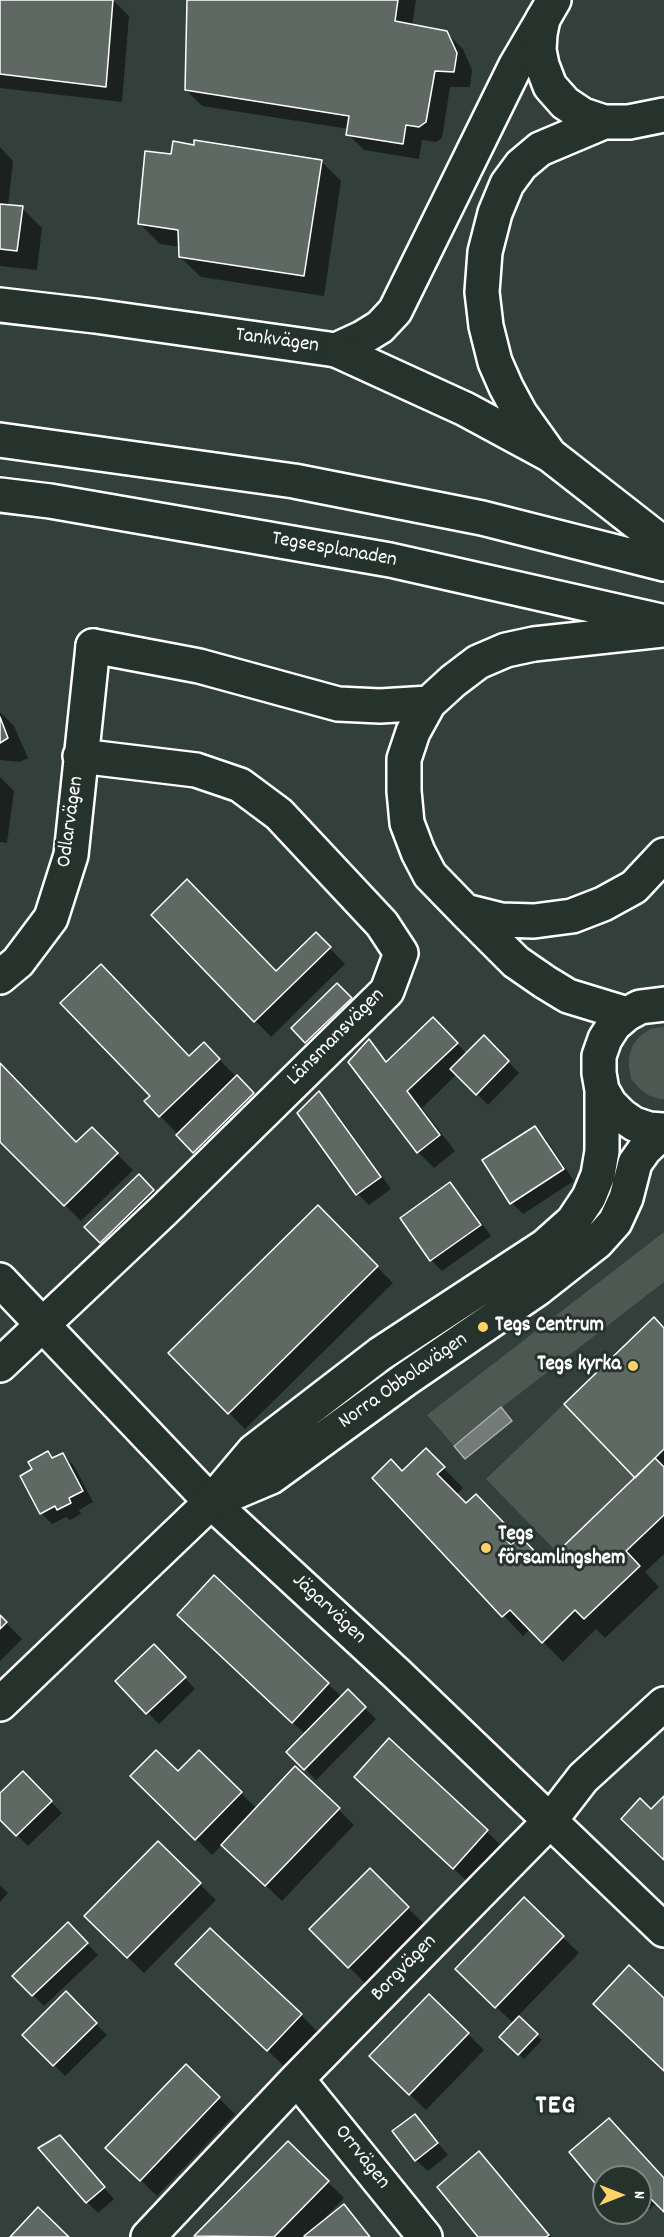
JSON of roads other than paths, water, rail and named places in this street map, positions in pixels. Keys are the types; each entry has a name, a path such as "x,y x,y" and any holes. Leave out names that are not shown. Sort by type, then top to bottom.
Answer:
{"street":[{"path":"549,10 540,34 539,50 550,86 565,103 583,115 604,122 616,123 656,114"},
{"name":"Tankvägen","path":"0,306 95,316 336,350 362,339 381,327 395,311 516,65 549,10"},
{"path":"550,455 520,413 495,362 486,326 482,292 485,252 495,213 507,184 521,165 540,148 604,122"},
{"path":"336,350 465,409 550,455 664,544"},
{"path":"0,440 294,481 482,518 664,564"},
{"name":"Tegsesplanaden","path":"0,495 50,501 390,560 664,622"},
{"path":"664,630 534,644 506,650 478,662 453,681 429,704 412,732 404,759 407,824 430,875 516,962 568,996 627,1014 640,1007 664,1004"},
{"name":"Odlarvägen","path":"0,977 18,962 51,918 71,855 93,646 199,666 338,704 380,706 429,704"},
{"name":"Länsmansvägen","path":"0,1365 172,1202 387,991 401,953 382,924 279,814 240,785 196,770 81,756"},
{"path":"465,911 501,920 534,921 572,916 603,904 634,886 664,855"},
{"name":"Norra Obbolavägen","path":"0,1704 211,1502 254,1451 380,1354 545,1246 573,1221 589,1197 598,1175 604,1131 602,1090 598,1073 599,1056 609,1032 627,1014"},
{"name":"Norra Obbolavägen","path":"602,1090 610,1104 634,1124 664,1131"},
{"name":"Norra Obbolavägen","path":"211,1502 271,1477 406,1379 536,1290 597,1242 615,1222 626,1198 635,1163 645,1149 664,1131"},
{"name":"Jägarvägen","path":"0,1280 211,1502 388,1665 664,1930"},
{"name":"Borgvägen","path":"148,2237 297,2079 549,1822 583,1778 664,1704"},
{"name":"Orrvägen","path":"297,2079 425,2237"}],"place":[{"name":"Tegs Centrum","path":"483,1327"},
{"name":"Tegs kyrka","path":"633,1366"},
{"name":"Tegs församlingshem","path":"486,1548"}],"district":[{"name":"TEG","path":"556,2108"}]}
